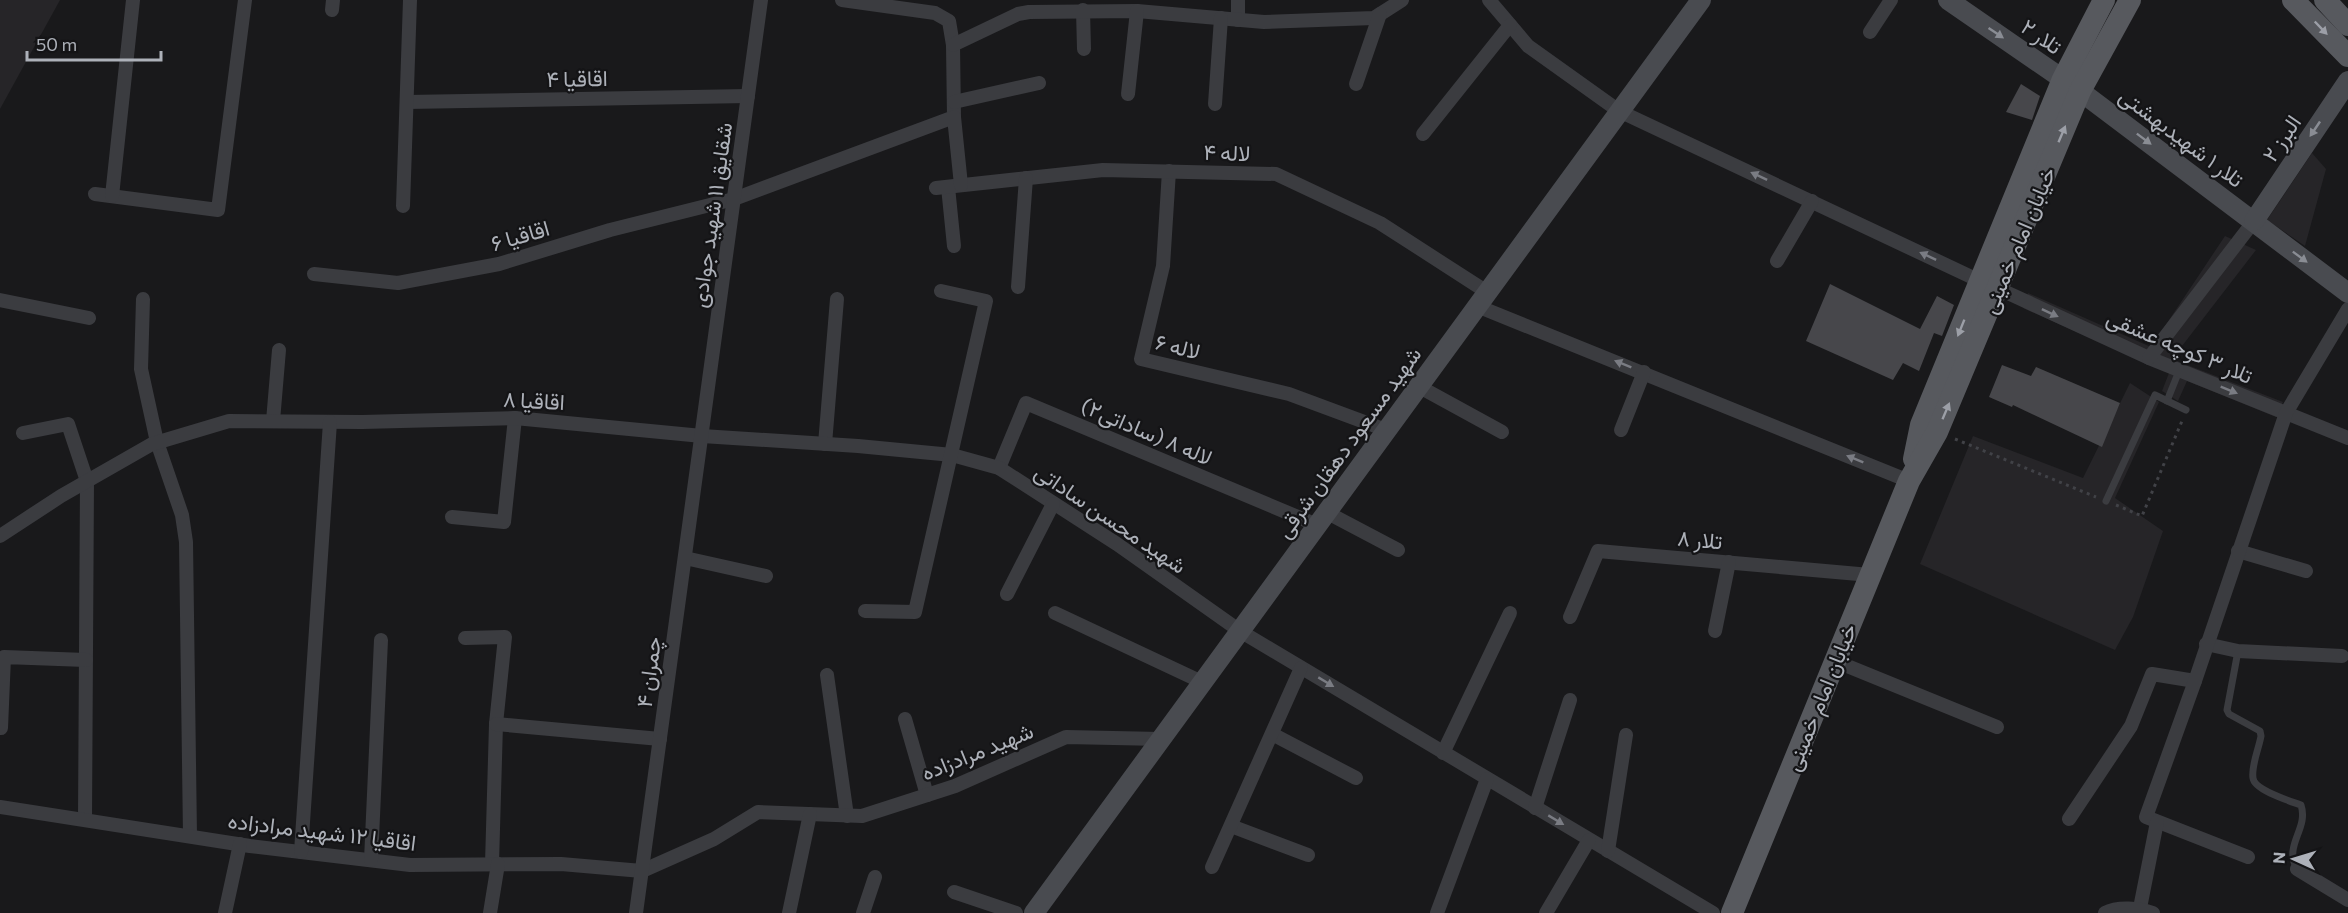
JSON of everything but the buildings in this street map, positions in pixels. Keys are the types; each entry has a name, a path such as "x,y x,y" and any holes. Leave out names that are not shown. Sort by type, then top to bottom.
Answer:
{"main road":[{"name":"شهید مسعود دهقان شرقی","path":"1034,913 1701,0"},
{"name":"تلار ۲","path":"1948,0 2072,85"},
{"name":"خیابان امام خمینی","path":"1732,913 1909,481 1937,432 1989,285 2072,85 2104,0"},
{"name":"خیابان امام خمینی","path":"2072,85 2130,0"},
{"path":"2293,0 2348,56"},
{"path":"2325,0 2348,25"},
{"name":"البرز ۲","path":"2254,221 2348,81"},
{"name":"تلار ۱ شهیدبهشتی","path":"2072,85 2348,293"},
{"name":"خیابان امام خمینی","path":"1909,481 1921,425 1989,285"}],"street":[{"path":"112,196 133,0"},
{"path":"95,194 218,210 245,0"},
{"path":"403,206 410,0"},
{"name":"شقایق ۱۱ شهید جوادی","path":"702,436 761,0"},
{"path":"842,0 935,13 949,21 953,45 954,117 948,187 954,246"},
{"path":"1238,0 1238,20"},
{"path":"953,45 1018,7 1083,10 1128,7 1264,22 1374,18 1402,0"},
{"name":"تلار ۳ کوچه عشقی","path":"1489,0 1528,46 1619,111 2150,358 2348,438"},
{"path":"1870,32 1891,0"},
{"path":"1128,7 1128,94"},
{"path":"1083,10 1083,50"},
{"path":"1356,84 1380,14"},
{"path":"1215,104 1221,18"},
{"path":"1423,134 1510,25"},
{"path":"954,102 1039,83"},
{"name":"اقاقیا ۴","path":"407,102 748,96"},
{"name":"اقاقیا ۶","path":"314,274 398,283 499,264 610,230 734,199 954,117"},
{"name":"لاله ۴","path":"948,187 1103,170 1276,174 1380,223 1482,299 1644,372 1909,481"},
{"name":"لاله ۶","path":"1169,171 1162,267 1141,359 1289,394 1386,430"},
{"path":"1018,287 1026,178"},
{"path":"1778,261 1812,201"},
{"path":"2150,358 2254,221"},
{"path":"865,611 915,612 986,301 941,291"},
{"path":"143,299 141,369 157,442 182,515 186,542 190,836"},
{"path":"825,444 837,299"},
{"path":"0,300 89,318"},
{"path":"2248,857 2145,817 2195,681 2286,413 2348,309"},
{"path":"273,421 279,350"},
{"path":"1621,430 1644,372"},
{"path":"1418,386 1502,432"},
{"name":"لاله ۸ (ساداتی۲)","path":"999,468 1026,403 1322,518"},
{"path":"452,517 504,522 515,418"},
{"name":"اقاقیا ۸","path":"0,536 87,481 157,442 229,421 362,422 515,418 702,436 825,444"},
{"path":"301,852 330,422"},
{"path":"23,433 68,424 87,481 85,819"},
{"name":"چمران ۴","path":"636,913 702,436"},
{"name":"شهید محسن ساداتی","path":"825,444 952,455 999,468 1117,544 1240,631 1713,913"},
{"path":"1007,594 1053,504"},
{"path":"1322,518 1398,550"},
{"path":"2238,550 2306,571"},
{"name":"تلار ۸","path":"1570,617 1598,551 1870,575"},
{"path":"685,558 766,576"},
{"path":"1714,631 1729,562"},
{"path":"1443,753 1510,612"},
{"path":"1055,613 1202,682"},
{"path":"465,638 506,638 496,724 495,864 490,913"},
{"path":"371,860 381,640"},
{"path":"2206,644 2238,651 2342,656"},
{"path":"1,728 4,657 86,660"},
{"path":"1835,661 1997,728"},
{"path":"1212,867 1302,668"},
{"path":"2069,819 2131,726 2152,674 2195,681"},
{"path":"827,675 847,816"},
{"path":"1535,808 1570,700"},
{"path":"905,719 927,795"},
{"path":"496,724 660,739"},
{"path":"1272,734 1356,778"},
{"path":"1608,851 1626,735"},
{"name":"شهید مرادزاده","path":"642,871 714,839 758,812 862,816 955,786 1066,737 1161,739"},
{"path":"1437,913 1487,779"},
{"name":"اقاقیا ۱۲ شهید مرادزاده","path":"0,807 240,844 411,865 561,864 642,871"},
{"path":"789,913 810,814"},
{"path":"2105,913 2110,910 2147,911 2157,822"},
{"path":"1231,825 1308,855"},
{"path":"1546,913 1589,840"},
{"path":"225,913 240,844"},
{"path":"2297,869 2348,900"},
{"path":"864,913 875,877"},
{"path":"954,892 1016,913"},
{"path":"2343,913 2348,907"}],"lane":[{"path":"2167,401 2179,371"},
{"path":"2106,501 2155,395 2186,410"},
{"path":"2238,651 2227,710 2229,714 2260,730 2261,736 2252,776 2254,783 2301,805 2302,822 2291,852 2292,862 2297,869"}],"path":[{"path":"1937,432 2142,516 2186,410"}],"shaded area":[{"path":"0,0 60,0 0,109"},
{"path":"2312,153 2326,169 2305,246 2267,220"},
{"path":"2225,236 2256,250 2172,359 2283,402 2276,417 2187,381 2178,401 2162,391 2169,373 2023,308 2028,293 2151,347"},
{"path":"2130,383 2159,402 2115,498 2163,531 2133,617 2115,650 1920,564 1973,436 2083,478"}]}
